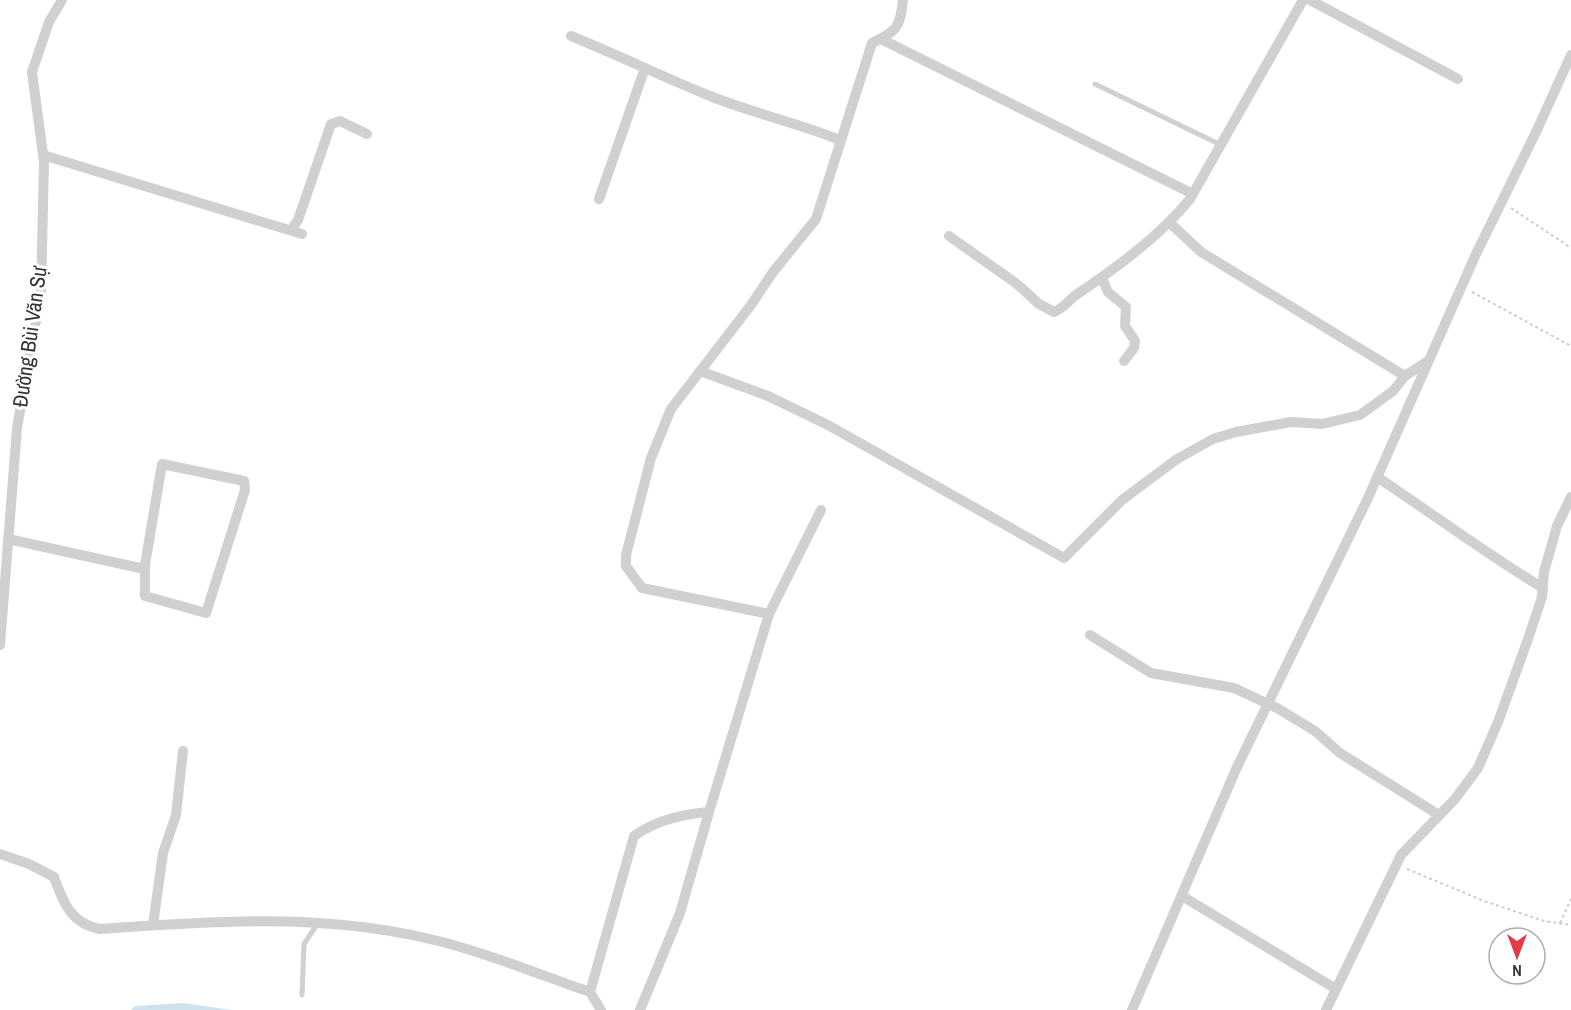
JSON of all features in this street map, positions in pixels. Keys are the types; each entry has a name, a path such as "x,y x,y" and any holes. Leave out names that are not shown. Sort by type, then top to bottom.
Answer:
{"street":[{"name":"Đường Bùi Văn Sự","path":"0,645 17,428 41,292 43,156 32,72 38,49 62,0"},
{"path":"769,614 642,588 626,566 626,555 651,458 671,409 816,219 872,43 894,33 899,24 903,0"},
{"path":"949,236 1017,284 1039,304 1054,312 1065,307 1074,297 1102,278 1170,223 1193,194 1303,0"},
{"path":"1310,0 1458,79"},
{"path":"571,36 757,113 788,120 840,140"},
{"path":"881,39 913,57 1193,194"},
{"path":"1132,1010 1268,704 1377,477 1461,286 1538,130 1571,55"},
{"path":"599,199 645,68"},
{"path":"43,156 297,232 298,220 331,124 340,121 367,134"},
{"path":"1170,223 1201,252 1406,376"},
{"path":"1102,278 1108,292 1126,307 1125,326 1135,341 1134,348 1124,361"},
{"path":"700,370 768,396 828,425 1064,558 1122,500 1177,459 1213,440 1236,432 1291,422 1322,424 1360,415 1393,391 1406,376 1428,361"},
{"path":"162,464 244,481 245,490 206,612 145,597 145,565 162,464"},
{"path":"1377,477 1438,517 1485,554 1543,588"},
{"path":"1326,1010 1396,864 1478,768 1516,675 1543,588 1544,572 1557,526 1571,496"},
{"path":"640,1010 680,913 769,614 820,510"},
{"path":"8,539 135,568 145,565"},
{"path":"1090,635 1151,673 1234,688 1268,704 1308,727 1340,753 1439,815"},
{"path":"153,925 155,893 163,853 176,815 183,752"},
{"path":"590,992 634,836 646,827 709,812"},
{"path":"0,854 29,864 54,877 64,906 80,922 90,927 209,921 339,924 431,939 590,992 600,1010"},
{"path":"1182,896 1336,989"}],"lane":[{"path":"1095,84 1221,145"},
{"path":"302,995 304,944 318,923"}],"path":[{"path":"1501,202 1571,248"},
{"path":"1461,286 1571,346"},
{"path":"1396,864 1484,901 1544,921 1571,926"},
{"path":"1560,923 1571,899"}],"water":[{"path":"184,1003 232,1010 131,1010 135,1006"}]}
